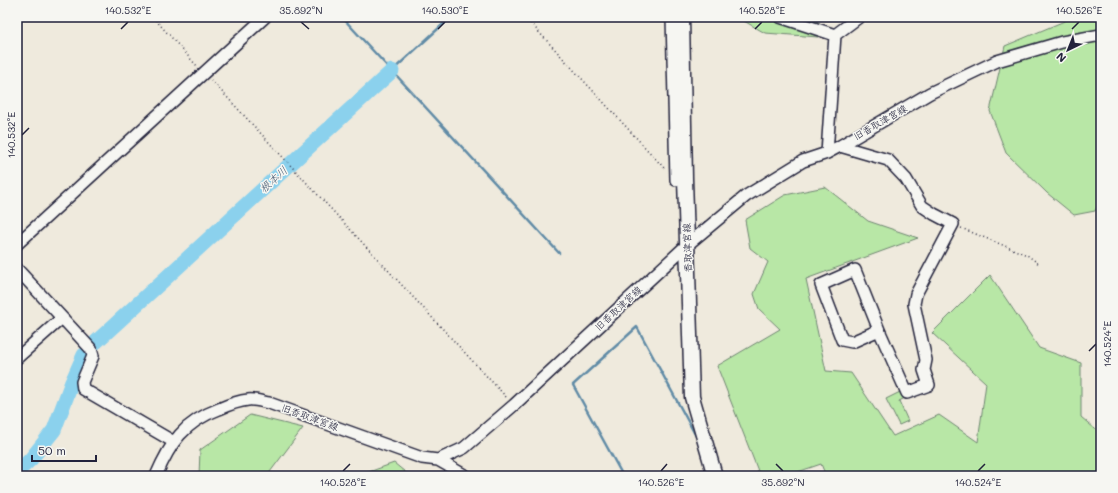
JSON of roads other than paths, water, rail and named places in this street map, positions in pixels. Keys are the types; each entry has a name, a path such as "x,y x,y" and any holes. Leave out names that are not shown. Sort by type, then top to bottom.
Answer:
{"main road":[{"name":"香取津宮線","path":"682,17 692,397 715,476"}],"street":[{"path":"17,244 265,17"},
{"path":"672,17 676,180"},
{"path":"780,17 836,35"},
{"path":"827,153 836,35 859,17"},
{"name":"旧香取津宮線","path":"156,476 174,442 181,432 192,423 207,413 231,404 249,400 269,403 422,458 438,460 464,448 514,405 687,245 746,196 803,161 827,153 930,93 997,61 1062,42 1101,35"},
{"path":"840,146 888,160 906,179 922,206 953,224 916,294 914,304 926,360 924,370 929,385 907,393 879,330 855,270 821,285 842,340 852,342 879,330"},
{"path":"17,269 91,350 93,356 82,382 83,390 174,442"},
{"path":"17,358 62,318"},
{"path":"438,460 466,476"}],"waterway":[{"path":"342,17 387,66"},
{"name":"根本川","path":"392,71 451,17"},
{"name":"根本川","path":"96,342 392,71"},
{"path":"396,75 559,253"},
{"path":"623,476 573,385 637,327 697,438"},
{"name":"根本川","path":"17,472 31,459 54,430 84,355"}]}
